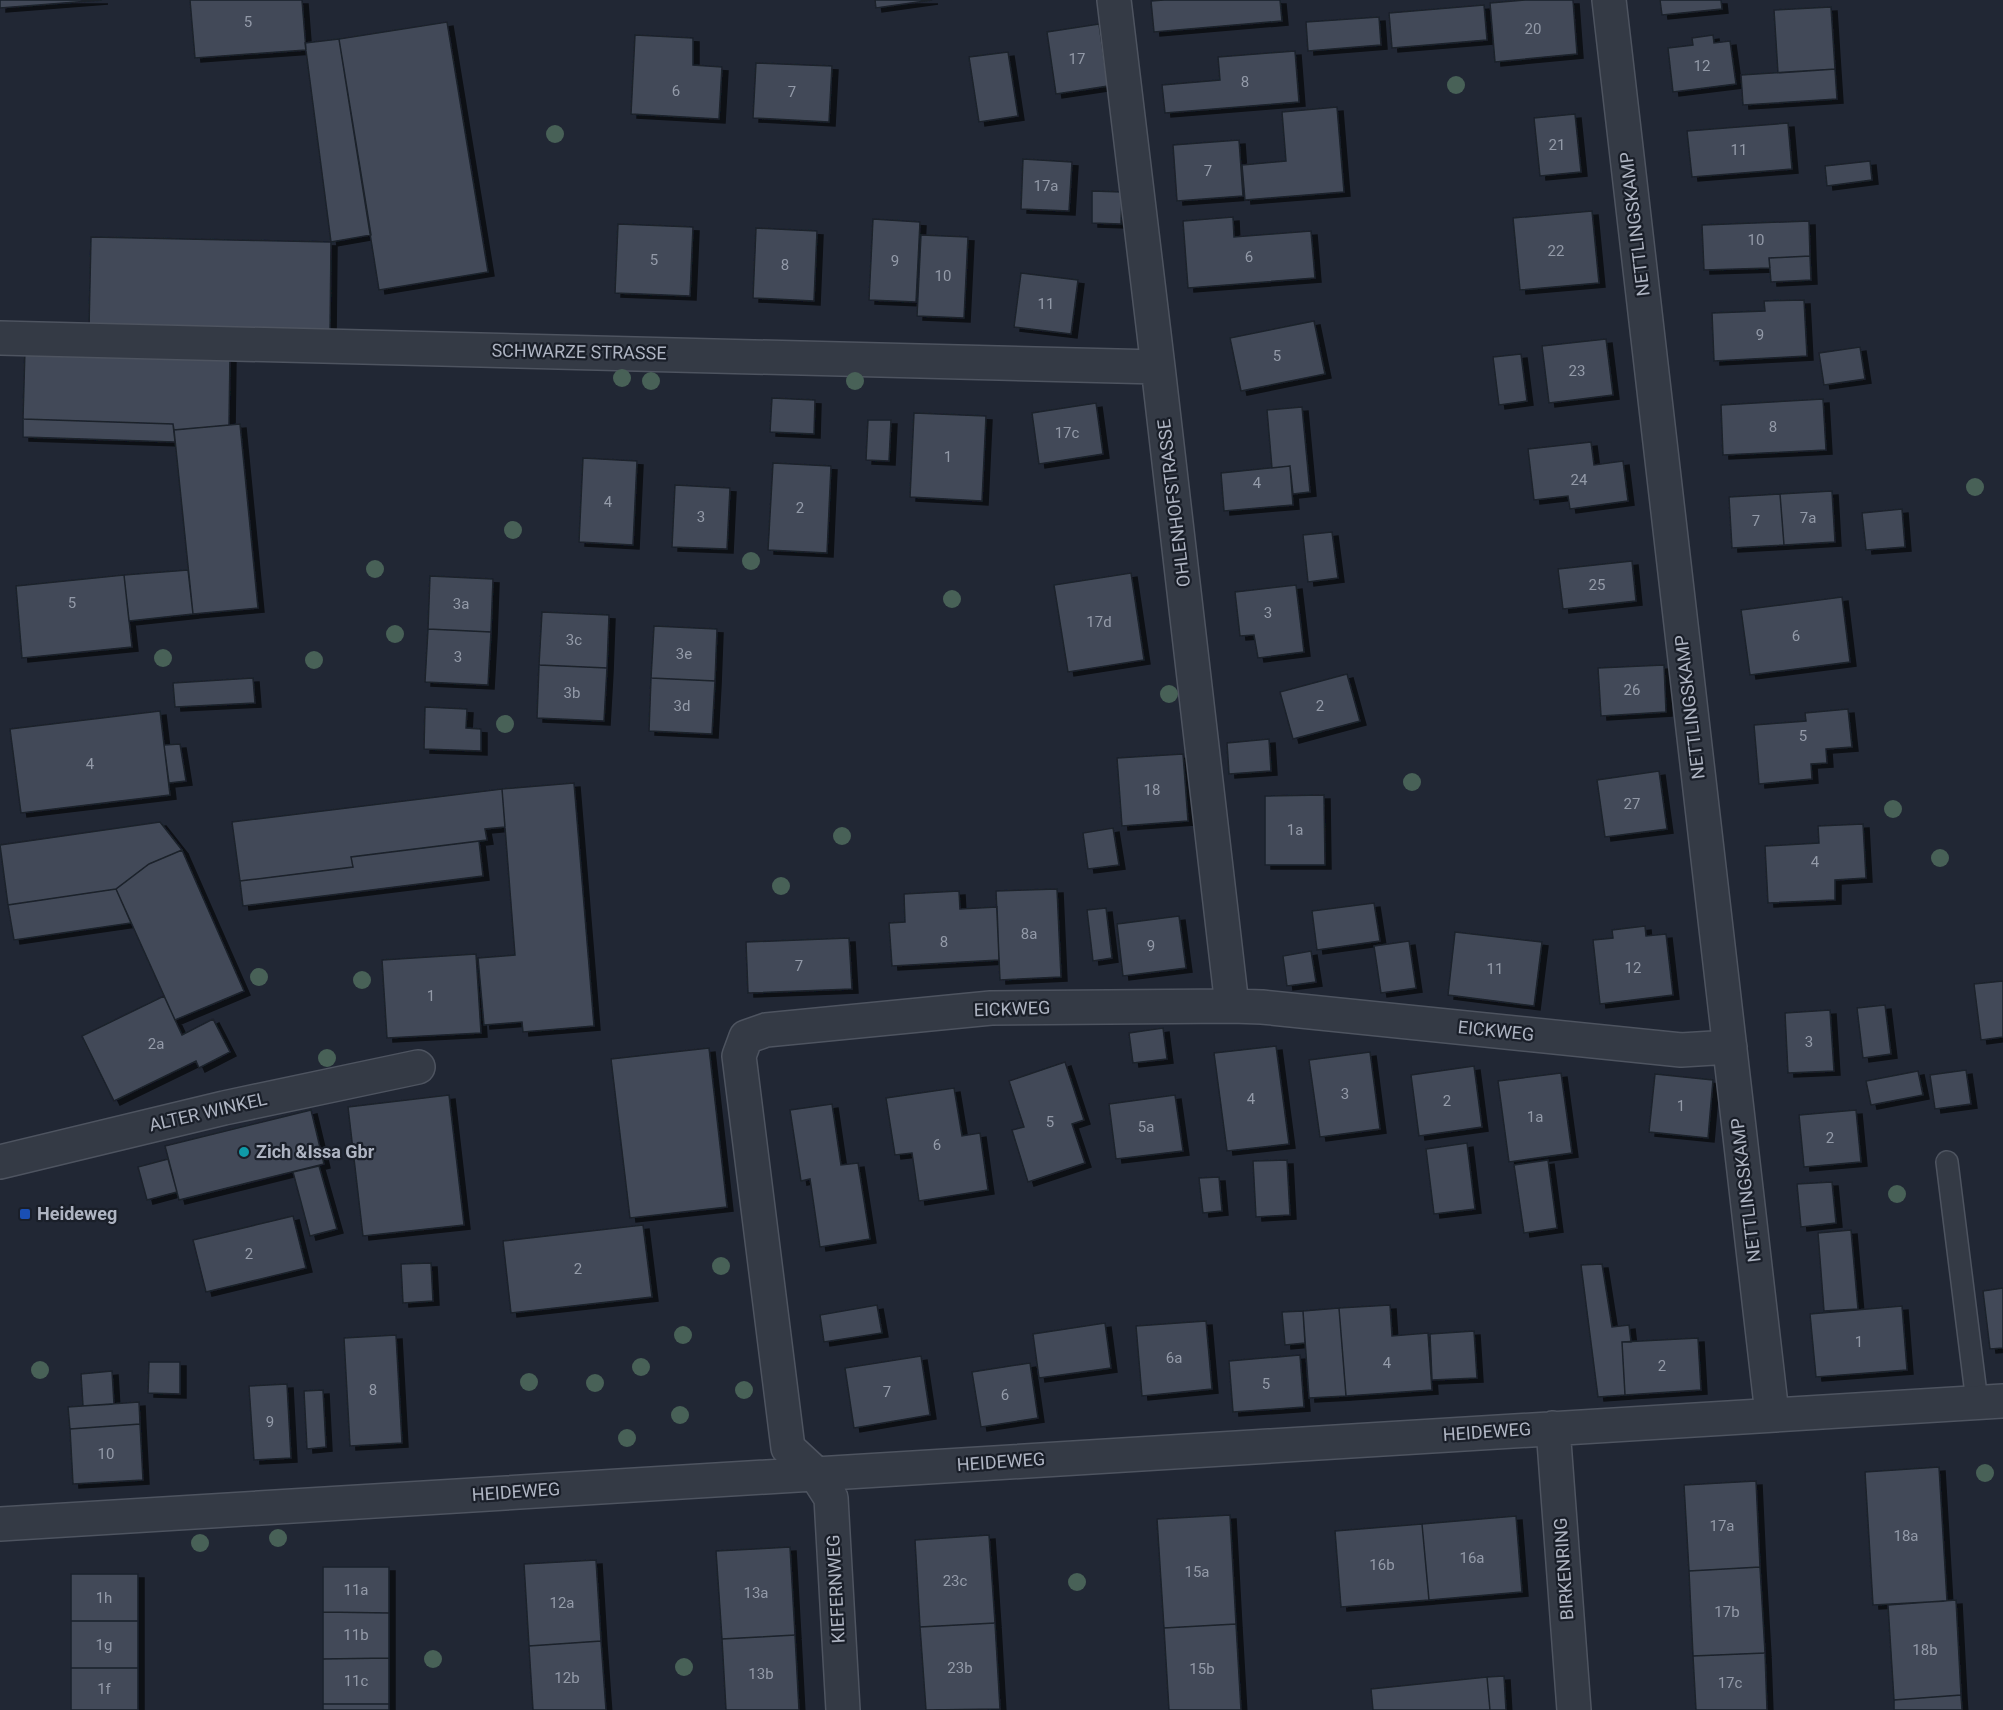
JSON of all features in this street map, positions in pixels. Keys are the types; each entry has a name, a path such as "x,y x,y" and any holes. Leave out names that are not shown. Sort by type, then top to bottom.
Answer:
{"street":[{"name":"OHLENHOFSTRASSE","path":"1114,0 1232,1006"},
{"name":"NETTLINGSKAMP","path":"1609,0 1772,1414"},
{"name":"SCHWARZE STRASSE","path":"0,338 1158,366"},
{"name":"EICKWEG","path":"815,1473 788,1448 739,1056 746,1037 766,1030 992,1008 1232,1006 1262,1007 1680,1050 1730,1047"},
{"name":"ALTER WINKEL","path":"0,1162 224,1108 418,1067"},
{"name":"HEIDEWEG","path":"0,1524 1990,1402"},
{"name":"BIRKENRING","path":"1553,1428 1575,1710"},
{"name":"KIEFERNWEG","path":"815,1473 831,1498 843,1710"}],"lane":[{"path":"1947,1162 1990,1402"}],"building":[{"path":"0,0 102,0 0,8"},
{"path":"190,0 302,0 306,50 195,58"},
{"path":"875,0 932,0 876,8"},
{"path":"1280,0 1282,21 1154,32 1151,1"},
{"path":"1573,0 1577,54 1495,62 1490,3"},
{"path":"1660,0 1721,0 1722,9 1662,15"},
{"path":"1484,5 1487,40 1392,48 1389,13"},
{"path":"1831,7 1835,69 1778,73 1774,10"},
{"path":"1379,17 1381,45 1308,51 1306,22"},
{"path":"447,22 488,272 379,290 339,39"},
{"path":"1099,24 1108,86 1056,94 1047,32"},
{"path":"635,35 693,38 693,65 722,67 719,119 631,114"},
{"path":"1713,35 1714,43 1730,41 1736,84 1673,92 1668,48 1693,45 1692,38"},
{"path":"339,39 371,235 331,242 305,43"},
{"path":"1295,51 1299,102 1165,113 1162,85 1220,80 1218,57"},
{"path":"1008,52 1018,116 979,122 969,57"},
{"path":"756,63 832,66 829,122 753,118"},
{"path":"1835,69 1837,99 1743,105 1741,75"},
{"path":"1337,107 1344,192 1245,200 1242,165 1286,161 1282,112"},
{"path":"1575,114 1581,172 1540,176 1534,118"},
{"path":"1788,123 1792,169 1692,177 1687,131"},
{"path":"1239,140 1243,196 1177,201 1173,145"},
{"path":"1023,159 1072,162 1069,211 1021,209"},
{"path":"1870,161 1872,180 1827,186 1825,166"},
{"path":"1092,191 1122,192 1121,224 1092,223"},
{"path":"1592,211 1599,283 1520,290 1513,218"},
{"path":"1233,217 1234,237 1311,231 1315,278 1188,288 1183,221"},
{"path":"873,219 920,222 916,302 869,300"},
{"path":"1809,221 1810,256 1769,258 1770,268 1704,270 1702,225"},
{"path":"618,224 693,227 690,296 615,293"},
{"path":"756,228 817,231 814,301 753,298"},
{"path":"921,235 968,237 964,318 917,316"},
{"path":"91,237 331,242 330,334 89,329"},
{"path":"1810,256 1811,280 1771,282 1769,258"},
{"path":"1021,273 1078,280 1071,334 1014,327"},
{"path":"1804,300 1807,356 1714,361 1712,313 1765,311 1764,301"},
{"path":"1314,321 1325,374 1241,391 1230,338"},
{"path":"1606,339 1613,395 1549,403 1542,346"},
{"path":"1860,347 1865,379 1824,385 1819,353"},
{"path":"25,349 230,354 229,425 174,430 173,424 23,419"},
{"path":"1521,354 1527,401 1499,405 1493,357"},
{"path":"772,398 815,400 814,434 770,432"},
{"path":"1823,399 1826,450 1723,455 1721,405"},
{"path":"1096,403 1103,454 1039,464 1032,413"},
{"path":"1302,407 1310,492 1293,494 1290,466 1272,468 1267,410"},
{"path":"914,413 986,416 982,501 910,497"},
{"path":"23,419 173,424 175,442 23,437"},
{"path":"868,420 891,420 889,461 866,460"},
{"path":"240,424 258,608 193,614 174,430"},
{"path":"1591,442 1594,465 1623,461 1628,501 1570,509 1568,496 1534,500 1528,449"},
{"path":"583,458 637,461 633,545 579,542"},
{"path":"773,463 831,466 827,553 768,550"},
{"path":"1290,466 1293,505 1224,511 1221,473"},
{"path":"675,485 730,488 727,549 672,547"},
{"path":"1832,491 1835,542 1784,545 1780,494"},
{"path":"1780,494 1784,545 1732,548 1729,497"},
{"path":"1902,509 1905,547 1866,550 1862,513"},
{"path":"1332,532 1338,578 1308,582 1303,535"},
{"path":"1632,561 1636,601 1563,609 1558,569"},
{"path":"188,570 193,614 129,621 124,575"},
{"path":"1131,573 1144,660 1068,672 1054,585"},
{"path":"124,575 132,647 22,658 16,586"},
{"path":"430,576 493,579 491,632 428,629"},
{"path":"1296,585 1304,652 1258,658 1254,635 1240,636 1235,592"},
{"path":"1842,597 1850,662 1750,675 1741,610"},
{"path":"542,612 609,615 607,668 539,665"},
{"path":"654,626 717,629 715,681 651,678"},
{"path":"428,629 491,632 488,685 425,682"},
{"path":"539,665 607,668 604,721 537,718"},
{"path":"1664,665 1666,712 1601,716 1598,668"},
{"path":"1347,674 1360,721 1293,739 1280,692"},
{"path":"253,678 255,703 175,707 173,683"},
{"path":"651,678 715,681 712,734 649,731"},
{"path":"425,707 467,709 466,728 481,729 481,751 424,749"},
{"path":"1848,709 1852,747 1826,749 1827,763 1811,764 1812,779 1759,784 1754,725 1806,721 1805,713"},
{"path":"160,711 170,795 21,813 10,729"},
{"path":"1269,739 1271,771 1229,774 1227,743"},
{"path":"180,744 186,781 169,783 164,745"},
{"path":"1183,754 1188,821 1122,826 1117,758"},
{"path":"1659,771 1667,829 1605,837 1597,780"},
{"path":"574,783 594,1026 523,1032 522,1022 484,1025 478,958 515,955 502,789"},
{"path":"502,789 505,827 485,829 487,840 351,857 353,867 240,881 232,822"},
{"path":"1324,795 1325,865 1265,865 1265,796"},
{"path":"160,822 182,850 149,864 116,889 8,905 0,845"},
{"path":"1863,824 1866,878 1835,880 1835,900 1768,903 1765,846 1819,843 1818,826"},
{"path":"1113,828 1119,865 1088,869 1083,833"},
{"path":"479,841 483,876 243,906 240,881 353,867 351,857"},
{"path":"182,850 244,991 175,1020 116,889 149,864"},
{"path":"116,889 131,923 14,940 8,905"},
{"path":"1057,889 1061,977 1000,980 996,891"},
{"path":"959,891 960,909 997,907 999,960 892,966 889,923 905,922 904,894"},
{"path":"1374,903 1380,941 1317,950 1312,911"},
{"path":"1106,908 1112,958 1093,961 1087,910"},
{"path":"1179,916 1186,968 1123,976 1117,924"},
{"path":"1645,926 1646,936 1666,934 1673,995 1600,1004 1593,940 1613,938 1612,930"},
{"path":"1455,932 1542,942 1534,1006 1448,995"},
{"path":"849,938 852,989 748,993 746,942"},
{"path":"1409,941 1416,988 1381,993 1374,946"},
{"path":"1311,951 1316,982 1287,986 1283,956"},
{"path":"476,954 481,1033 387,1038 382,960"},
{"path":"2003,981 2003,1037 1981,1040 1974,984"},
{"path":"164,996 182,1035 213,1019 230,1052 199,1068 196,1061 114,1101 82,1036"},
{"path":"1885,1005 1891,1054 1863,1058 1857,1008"},
{"path":"1830,1010 1834,1071 1788,1073 1785,1013"},
{"path":"1163,1028 1167,1059 1133,1063 1129,1033"},
{"path":"1276,1046 1289,1144 1227,1151 1214,1053"},
{"path":"709,1048 727,1207 630,1218 611,1059"},
{"path":"1370,1052 1380,1129 1320,1137 1309,1060"},
{"path":"1065,1062 1084,1120 1072,1124 1085,1163 1028,1182 1012,1130 1024,1127 1009,1081"},
{"path":"1474,1066 1482,1127 1419,1136 1411,1075"},
{"path":"1966,1070 1971,1104 1935,1109 1930,1075"},
{"path":"1918,1071 1923,1095 1871,1105 1866,1081"},
{"path":"1561,1073 1572,1153 1509,1162 1498,1081"},
{"path":"1655,1074 1713,1080 1708,1138 1649,1132"},
{"path":"954,1088 962,1136 980,1133 988,1190 919,1201 912,1153 895,1155 886,1098"},
{"path":"449,1095 464,1225 363,1236 348,1107"},
{"path":"1175,1095 1183,1151 1116,1159 1109,1104"},
{"path":"832,1104 841,1165 858,1163 870,1239 820,1247 810,1179 801,1181 790,1110"},
{"name":"Zich &Issa Gbr","path":"311,1110 324,1164 179,1200 165,1146"},
{"path":"1856,1110 1861,1162 1804,1167 1799,1115"},
{"path":"1467,1143 1475,1209 1434,1214 1426,1149"},
{"path":"168,1159 177,1192 147,1200 138,1167"},
{"path":"1287,1160 1290,1215 1256,1217 1253,1161"},
{"path":"1548,1160 1557,1228 1524,1233 1514,1165"},
{"path":"319,1166 337,1229 310,1236 293,1172"},
{"path":"1219,1177 1222,1211 1203,1213 1199,1178"},
{"path":"1832,1182 1836,1223 1801,1227 1797,1184"},
{"path":"293,1216 306,1268 206,1292 193,1240"},
{"path":"643,1225 652,1297 511,1313 503,1241"},
{"path":"1851,1230 1858,1309 1824,1311 1818,1233"},
{"path":"431,1263 433,1301 403,1303 401,1264"},
{"path":"1602,1264 1612,1327 1629,1325 1631,1342 1622,1342 1625,1395 1598,1397 1581,1265"},
{"path":"2003,1288 2003,1348 1990,1349 1983,1291"},
{"path":"877,1305 882,1333 824,1342 820,1315"},
{"path":"1390,1305 1392,1336 1428,1333 1432,1390 1346,1396 1339,1308"},
{"path":"1902,1306 1907,1370 1816,1377 1810,1314"},
{"path":"1339,1308 1346,1396 1309,1398 1303,1311"},
{"path":"1303,1311 1305,1343 1285,1345 1282,1312"},
{"path":"1206,1321 1212,1389 1142,1396 1136,1326"},
{"path":"1105,1323 1111,1368 1039,1378 1033,1334"},
{"path":"1474,1331 1477,1378 1432,1380 1430,1334"},
{"path":"396,1335 402,1443 350,1446 344,1338"},
{"path":"1698,1338 1701,1390 1625,1395 1622,1342"},
{"path":"1300,1355 1304,1407 1233,1412 1229,1361"},
{"path":"921,1356 930,1415 854,1428 845,1368"},
{"path":"149,1362 180,1362 180,1394 148,1393"},
{"path":"1030,1363 1038,1418 981,1427 972,1372"},
{"path":"112,1371 114,1404 83,1406 81,1374"},
{"path":"287,1384 291,1458 254,1460 249,1386"},
{"path":"323,1390 326,1447 307,1449 304,1391"},
{"path":"139,1402 140,1424 70,1429 68,1407"},
{"path":"140,1424 143,1480 73,1484 70,1429"},
{"path":"1939,1467 1947,1601 1873,1605 1865,1472"},
{"path":"1756,1481 1760,1567 1689,1571 1684,1485"},
{"path":"1230,1515 1236,1624 1164,1628 1157,1519"},
{"path":"1516,1516 1522,1592 1429,1600 1422,1524"},
{"path":"1422,1524 1429,1600 1341,1607 1335,1531"},
{"path":"989,1535 995,1623 920,1627 915,1540"},
{"path":"790,1547 795,1635 722,1639 716,1551"},
{"path":"596,1560 601,1641 529,1646 524,1564"},
{"path":"323,1567 389,1567 389,1613 323,1612"},
{"path":"1760,1567 1765,1653 1693,1656 1689,1571"},
{"path":"71,1574 138,1574 138,1621 71,1621"},
{"path":"1956,1600 1961,1695 1894,1700 1888,1605"},
{"path":"323,1612 389,1613 389,1658 323,1659"},
{"path":"71,1621 138,1621 138,1668 71,1668"},
{"path":"995,1623 1000,1709 926,1710 920,1627"},
{"path":"1236,1624 1241,1710 1169,1710 1164,1628"},
{"path":"795,1635 799,1710 726,1710 722,1639"},
{"path":"601,1641 606,1710 533,1710 529,1646"},
{"path":"1765,1653 1767,1710 1696,1710 1693,1656"},
{"path":"389,1658 389,1704 323,1704 323,1659"},
{"path":"71,1668 138,1668 138,1710 71,1710"},
{"path":"1504,1676 1506,1710 1490,1710 1487,1677"},
{"path":"1487,1677 1490,1710 1373,1710 1371,1689"},
{"path":"1961,1695 1962,1710 1894,1710 1894,1700"},
{"path":"323,1704 389,1704 389,1710 323,1710"}],"place":[{"name":"Zich &Issa Gbr","path":"244,1152"},
{"name":"Heideweg","path":"25,1214"}]}
